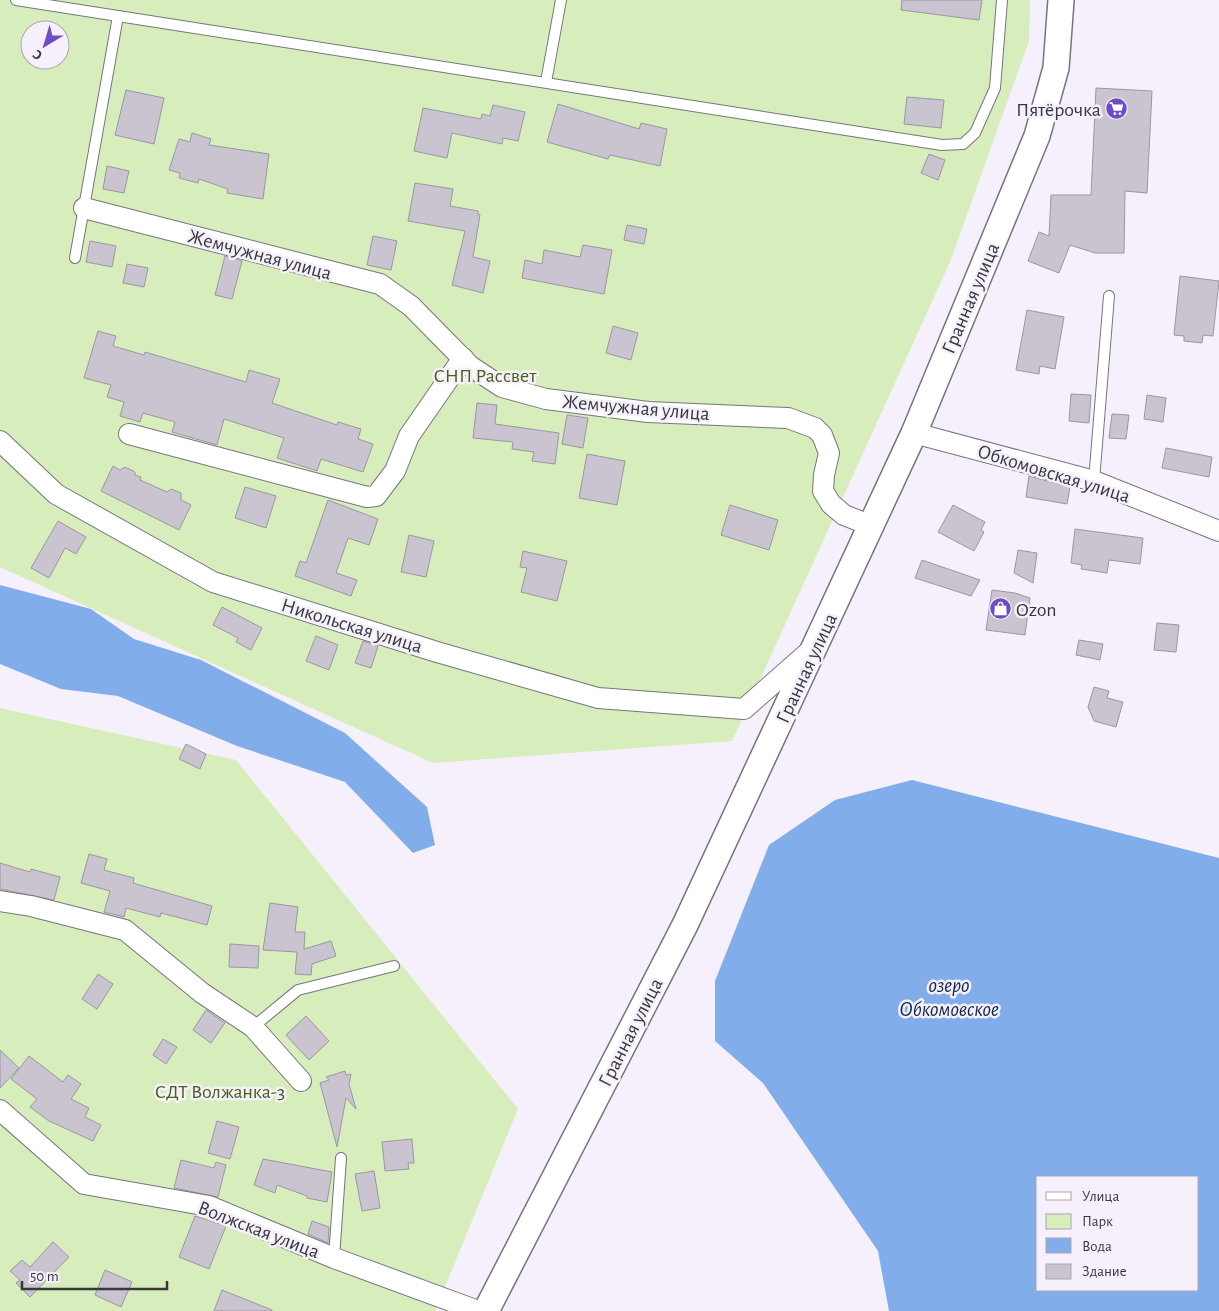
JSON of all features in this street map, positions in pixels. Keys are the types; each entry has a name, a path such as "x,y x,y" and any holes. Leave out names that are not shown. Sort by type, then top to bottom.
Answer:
{"street":[{"name":"Гранная улица","path":"486,1311 685,925 914,433 1038,136 1056,68 1061,0"},
{"name":"Жемчужная улица","path":"84,208 380,284 411,306 470,366 502,387 546,399 648,412 788,418 815,428 822,435 830,453 824,474 823,491 831,504 837,509 872,526"},
{"path":"129,434 367,497 376,496 395,471 409,436 462,358"},
{"name":"Обкомовская улица","path":"914,433 1094,481 1219,531"},
{"name":"Никольская улица","path":"0,441 56,494 213,582 436,652 598,698 744,709 817,644"},
{"path":"0,901 31,906 125,930 202,993 253,1027 301,1081"},
{"name":"Волжская улица","path":"0,1110 84,1184 208,1206 334,1258 478,1311"}],"lane":[{"path":"16,0 942,145 963,144 975,133 995,88 1002,0"},
{"path":"546,82 561,0"},
{"path":"75,258 118,16"},
{"path":"1094,481 1109,296"},
{"path":"253,1027 298,990 394,966"},
{"path":"334,1258 341,1158"}],"green space":[{"name":"СНП Рассвет","path":"0,0 1030,0 1029,41 950,262 732,741 433,763 0,567"},
{"name":"СДТ Волжанка-3","path":"0,708 236,760 518,1109 435,1311 0,1311"}],"water":[{"path":"0,585 91,609 134,639 201,660 345,733 427,807 435,845 413,853 345,782 237,746 118,696 61,689 0,664"},
{"name":"озеро Обкомовское","path":"912,780 1219,858 1219,1311 889,1311 878,1251 763,1083 715,1041 715,981 769,845 835,800"}],"building":[{"path":"902,0 982,0 979,20 901,10"},
{"path":"1096,88 1152,91 1147,193 1125,191 1124,253 1095,253 1070,245 1059,273 1028,261 1039,232 1049,236 1051,195 1091,195"},
{"path":"126,90 164,98 154,144 115,135"},
{"path":"907,97 944,100 941,128 904,124"},
{"path":"558,104 639,129 641,123 667,129 660,166 610,155 608,159 547,142"},
{"path":"493,105 525,112 518,141 503,138 502,144 452,133 447,158 414,151 423,108 481,119 482,114 490,116"},
{"path":"192,133 211,139 209,145 269,154 263,199 227,193 228,189 199,179 198,183 179,178 180,173 169,170 179,139 190,142"},
{"path":"929,154 945,160 938,180 921,173"},
{"path":"107,166 129,171 124,193 103,189"},
{"path":"415,183 453,189 450,206 478,211 480,215 473,257 490,261 483,293 452,285 465,231 408,221"},
{"path":"627,225 647,229 644,244 624,240"},
{"path":"373,236 397,241 391,270 367,265"},
{"path":"90,241 116,246 112,267 86,262"},
{"path":"583,245 612,250 604,294 522,278 525,260 542,264 544,250 580,257"},
{"path":"225,256 242,261 232,299 215,295"},
{"path":"127,264 148,268 144,287 123,283"},
{"path":"1180,276 1219,281 1213,336 1203,335 1202,343 1184,341 1184,336 1174,335"},
{"path":"1027,310 1064,317 1055,369 1040,366 1039,374 1016,370"},
{"path":"613,326 638,333 631,360 606,353"},
{"path":"98,331 116,336 113,346 144,355 145,352 246,382 249,370 280,379 272,403 337,425 338,422 361,429 358,439 373,444 363,472 321,459 317,471 277,458 284,438 224,419 217,445 172,432 175,422 143,413 140,422 120,416 124,402 107,397 111,385 84,378"},
{"path":"1071,394 1091,395 1089,423 1069,421"},
{"path":"1147,395 1166,398 1163,422 1144,419"},
{"path":"477,403 497,405 495,424 559,433 555,464 532,461 534,452 512,449 513,442 473,438"},
{"path":"1112,414 1129,415 1126,439 1109,438"},
{"path":"567,415 588,418 583,448 562,444"},
{"path":"1166,448 1212,457 1209,477 1162,468"},
{"path":"587,454 625,461 617,505 579,498"},
{"path":"113,466 120,470 125,467 141,477 140,480 167,492 171,489 181,493 181,500 191,505 179,530 101,491"},
{"path":"1029,476 1070,487 1067,504 1026,497"},
{"path":"245,487 276,496 266,528 235,518"},
{"path":"328,500 378,519 369,545 348,538 336,573 357,580 351,596 295,576 300,561 306,563"},
{"path":"730,505 778,520 769,550 721,535"},
{"path":"953,505 985,522 981,530 984,532 974,551 938,532"},
{"path":"58,521 86,537 76,554 65,548 49,578 31,568"},
{"path":"1075,529 1143,538 1140,564 1109,560 1107,573 1081,569 1082,565 1071,563"},
{"path":"409,535 434,541 426,577 401,572"},
{"path":"1018,550 1037,553 1033,583 1014,573"},
{"path":"523,551 567,561 557,601 521,592 527,568 520,567"},
{"path":"922,560 980,580 971,596 915,578"},
{"path":"992,590 1015,593 1030,598 1025,635 986,630"},
{"path":"222,607 262,628 251,650 236,642 238,638 213,625"},
{"path":"1157,623 1179,625 1176,652 1154,650"},
{"path":"316,636 338,645 329,670 306,661"},
{"path":"1079,640 1103,644 1100,660 1076,655"},
{"path":"363,641 378,646 371,668 355,663"},
{"path":"1094,687 1109,691 1107,698 1123,702 1116,727 1094,721 1088,707"},
{"path":"186,744 206,754 200,769 179,759"},
{"path":"89,854 107,859 104,870 134,878 133,883 212,906 207,925 161,913 160,917 126,908 124,917 104,912 110,891 81,883"},
{"path":"0,863 30,872 31,869 60,877 54,900 0,889"},
{"path":"270,903 298,907 295,932 305,932 304,949 331,941 336,956 312,964 311,975 295,974 297,952 263,950"},
{"path":"230,944 259,946 258,968 229,967"},
{"path":"98,974 113,984 97,1009 82,999"},
{"path":"206,1010 225,1023 211,1043 193,1030"},
{"path":"306,1016 329,1041 309,1060 286,1035"},
{"path":"163,1039 177,1047 166,1064 153,1055"},
{"path":"0,1050 19,1068 0,1088"},
{"path":"29,1056 63,1082 68,1075 81,1084 71,1099 89,1108 85,1117 101,1125 93,1141 49,1121 30,1107 37,1099 11,1079"},
{"path":"345,1071 346,1075 351,1074 349,1084 356,1109 346,1098 337,1147 320,1083 329,1080 326,1077"},
{"path":"217,1121 239,1127 230,1159 208,1153"},
{"path":"412,1139 414,1163 408,1163 409,1169 385,1171 382,1142"},
{"path":"263,1159 332,1172 327,1202 307,1198 307,1196 277,1185 275,1193 254,1185"},
{"path":"181,1160 214,1168 216,1162 226,1165 218,1197 174,1188"},
{"path":"374,1171 380,1208 362,1211 355,1174"},
{"path":"195,1216 226,1226 209,1269 179,1257"},
{"path":"312,1221 329,1227 328,1243 308,1234"},
{"path":"53,1242 69,1257 30,1297 16,1283 20,1280 10,1271 22,1260 30,1267"},
{"path":"105,1270 132,1282 121,1307 95,1295"},
{"path":"222,1290 272,1310 272,1311 214,1311"}],"place":[{"name":"Пятёрочка","path":"1117,109"},
{"name":"Ozon","path":"1000,609"}]}
